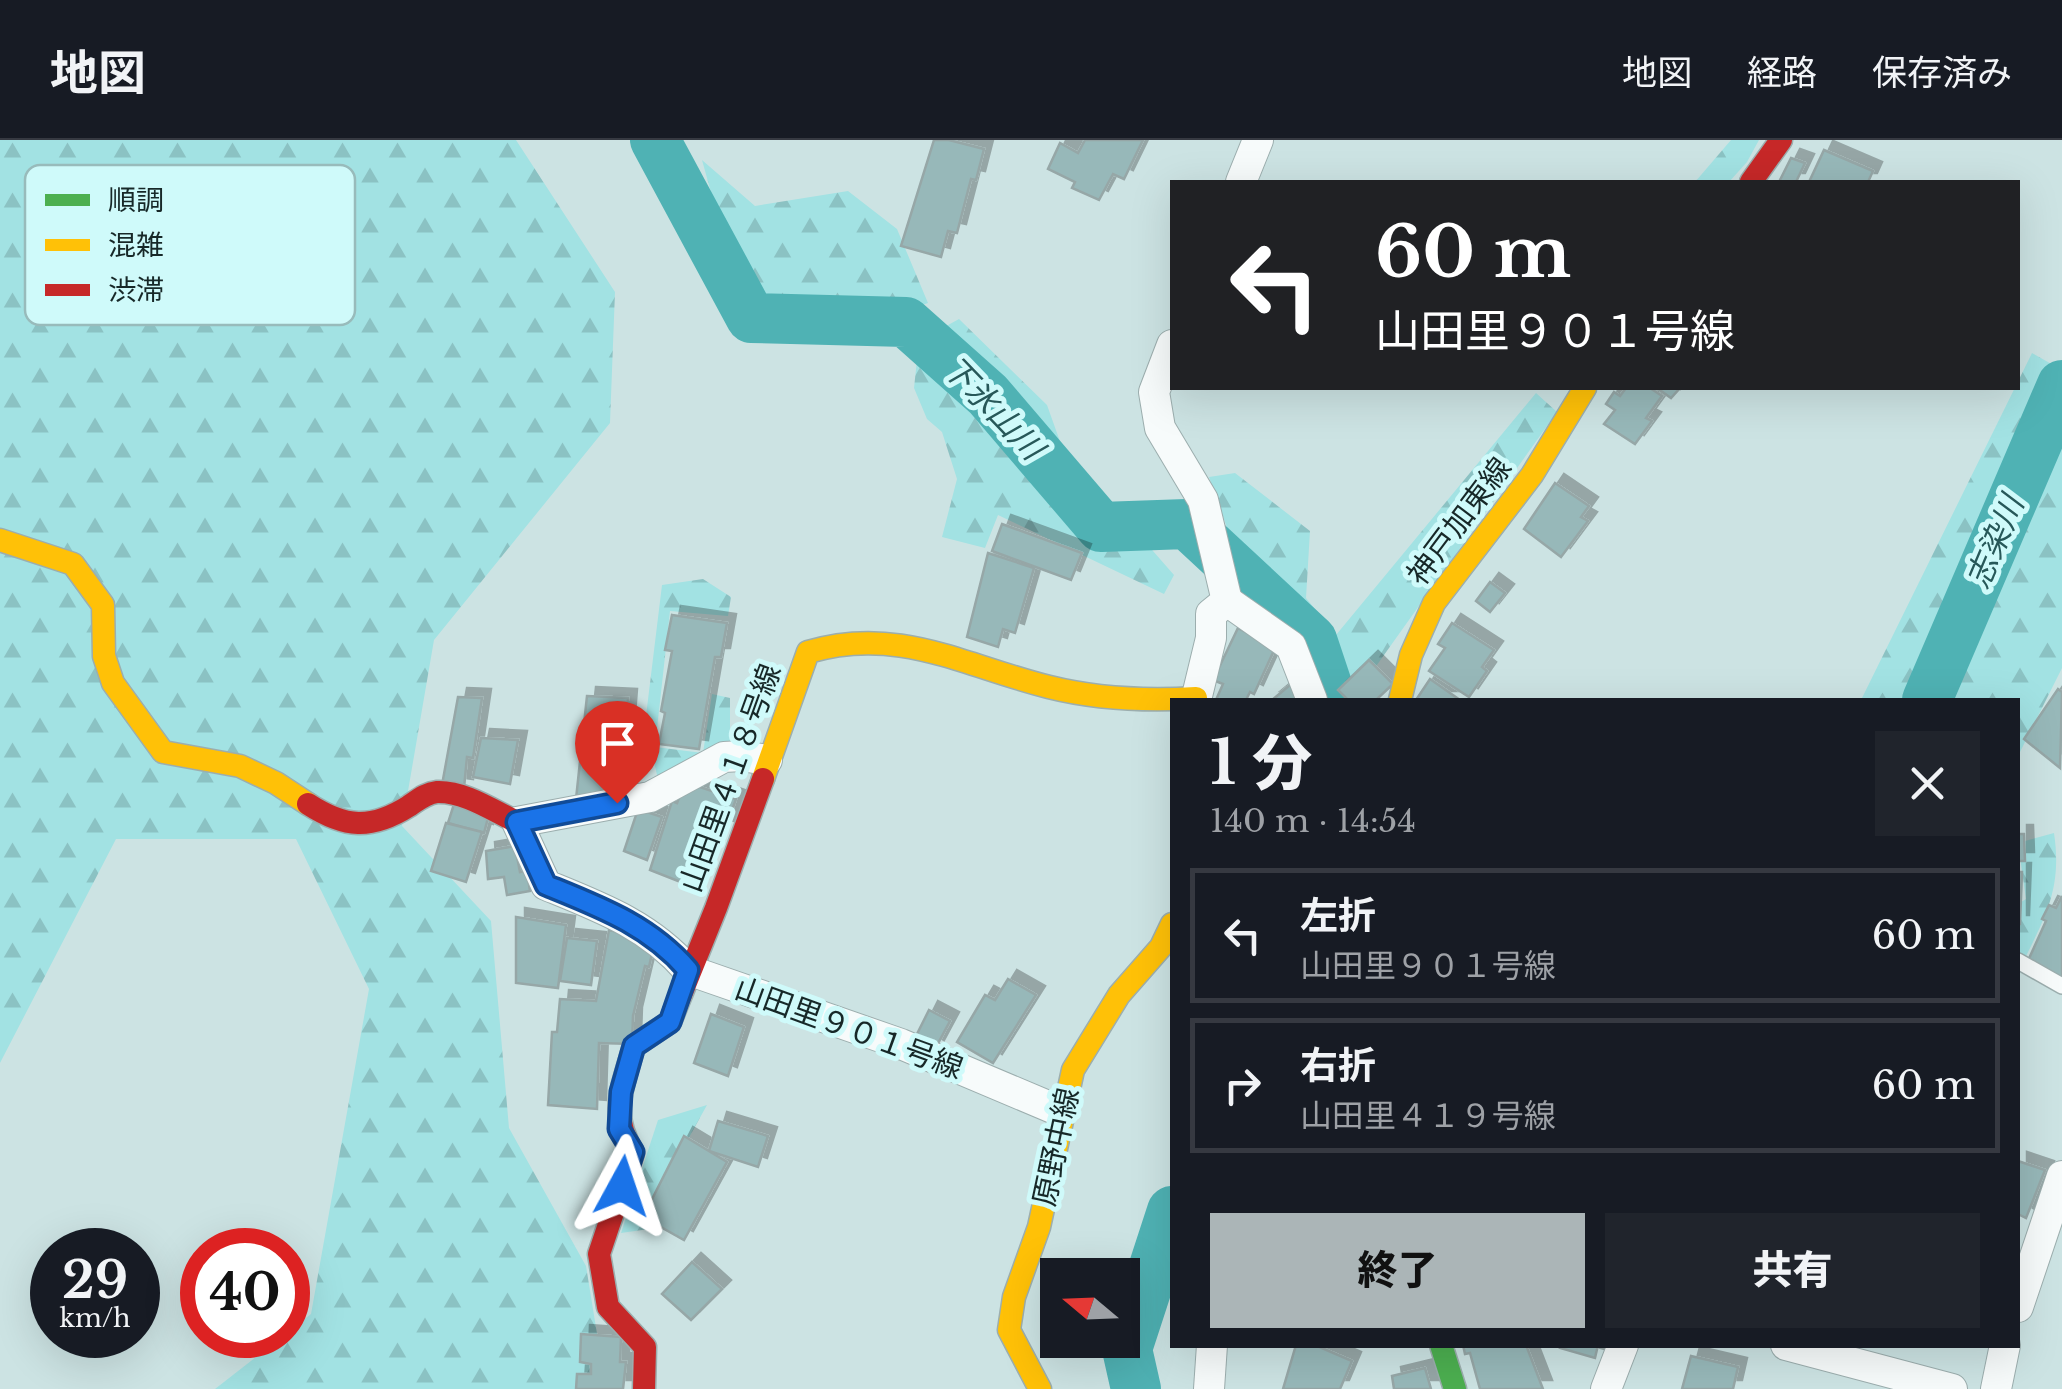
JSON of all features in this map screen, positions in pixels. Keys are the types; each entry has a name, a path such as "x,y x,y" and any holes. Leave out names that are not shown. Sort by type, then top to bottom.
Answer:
{"street":[{"path":"1241,180 1258,140"},
{"path":"1753,180 1781,140"},
{"path":"1170,350 1154,392 1160,428 1203,500 1226,600 1291,646 1311,698"},
{"name":"神戸加東線","path":"1400,698 1410,655 1434,603 1532,474 1585,390"},
{"path":"0,540 73,564 103,606 104,656 113,683 164,752 240,766 276,783 330,819 364,824 388,819 431,792 455,793 517,822 650,797 724,757 767,760"},
{"path":"1196,698 1212,638 1211,614 1226,600"},
{"name":"山田里４１８号線","path":"644,1389 645,1347 608,1307 599,1254 633,1152 619,1129 621,1092 634,1046 670,1022 716,908 808,652 832,641 908,643 1047,688 1170,701"},
{"name":"山田里９０１号線","path":"517,822 546,885 612,912 666,944 688,970 902,1044 1062,1112"},
{"name":"原野中線","path":"1040,1389 1009,1330 1014,1297 1038,1227 1062,1112 1074,1070 1118,994 1160,947 1170,928"},
{"path":"2020,1301 2062,1176"},
{"path":"1209,1389 1212,1348"},
{"path":"1442,1348 1455,1389"},
{"path":"1606,1389 1622,1348"},
{"path":"1797,1348 1952,1389"},
{"path":"1996,1389 2004,1348"}],"lane":[{"path":"2020,962 2062,986"}],"green space":[{"path":"0,140 516,140 615,292 610,423 434,640 402,826 491,921 509,1128 586,1266 606,1389 215,1389 255,1358 310,1358 310,1315 369,989 296,839 116,839 0,1063"},
{"path":"1731,140 1759,140 1731,180 1697,180"},
{"path":"702,160 755,206 848,191 897,229 928,303 845,333 750,333"},
{"path":"959,319 1047,405 1062,447 1174,575 1164,594 998,515 985,548 942,537 957,479 942,432 927,419 914,388 919,341"},
{"path":"2032,353 2062,370 2062,668 2020,752 2020,698 1862,698 2014,390 2020,390 2020,377"},
{"path":"1536,393 1557,412 1353,698 1340,698 1277,618 1237,556 1209,477 1235,473 1310,531 1306,598 1336,635"},
{"path":"703,579 731,597 728,616 670,611 655,747 703,753 712,694 730,698 730,742 658,779 645,724 662,585"},
{"path":"2054,833 2056,852 2051,899 2024,960 2020,957 2020,903 2026,899 2020,842"},
{"path":"707,1105 676,1161 649,1229 621,1233 658,1120"}],"building":[{"path":"934,140 984,149 976,180 971,179 957,233 948,231 941,257 901,246"},
{"path":"1085,140 1143,140 1124,179 1113,174 1099,200 1072,188 1075,182 1048,169 1060,143 1078,153"},
{"path":"1824,150 1873,171 1869,180 1810,180"},
{"path":"1791,158 1805,163 1797,180 1780,180"},
{"path":"1624,390 1653,390 1662,396 1646,418 1652,421 1635,444 1604,424 1615,410 1606,404 1614,392 1620,396"},
{"path":"1660,390 1678,390 1671,398"},
{"path":"1555,483 1589,506 1581,517 1588,521 1561,557 1524,529"},
{"path":"1002,524 1082,553 1071,580 992,551"},
{"path":"988,553 1034,568 1015,633 1003,629 998,647 967,637"},
{"path":"1490,582 1505,593 1490,612 1476,601"},
{"path":"672,615 727,623 721,657 715,657 699,749 659,744 672,651 665,650"},
{"path":"1452,623 1494,650 1482,667 1487,671 1469,697 1429,671 1445,648 1438,644"},
{"path":"1238,628 1276,646 1254,694 1250,692 1247,698 1217,698 1223,684 1213,680"},
{"path":"1369,660 1393,684 1378,698 1346,698 1338,690"},
{"path":"1430,679 1457,698 1417,698"},
{"path":"1290,685 1300,698 1274,698"},
{"path":"2058,689 2062,692 2060,768 2024,739"},
{"path":"587,696 628,698 622,774 628,774 627,796 576,799"},
{"path":"458,697 482,698 473,758 467,757 464,788 442,785"},
{"path":"481,738 518,740 510,784 473,777"},
{"path":"685,782 736,799 725,830 715,827 696,888 650,870 672,801 677,803"},
{"path":"454,804 489,814 484,833 448,823"},
{"path":"638,809 662,817 647,860 624,851"},
{"path":"446,823 482,832 466,882 431,871"},
{"path":"2020,834 2024,834 2025,861 2020,861"},
{"path":"515,846 520,872 527,871 530,891 507,895 504,877 488,879 486,851"},
{"path":"2062,896 2062,980 2027,963 2049,905 2056,908"},
{"path":"516,917 566,925 558,988 516,983"},
{"path":"609,930 655,940 633,1016 632,1044 599,1043 597,1109 548,1105 552,1032 557,1032 560,999 596,1001"},
{"path":"567,938 597,941 591,985 560,981"},
{"path":"1008,979 1036,995 993,1063 957,1042 985,995 995,1000"},
{"path":"929,1010 950,1021 935,1049 915,1038"},
{"path":"711,1014 744,1027 728,1076 694,1063"},
{"path":"718,1121 768,1136 758,1167 709,1151"},
{"path":"684,1136 727,1162 684,1240 643,1217"},
{"path":"2020,1162 2045,1170 2026,1218 2020,1215"},
{"path":"692,1262 722,1289 691,1320 662,1294"},
{"path":"581,1334 621,1337 620,1362 626,1362 623,1389 576,1389 577,1374 591,1374 591,1364 580,1362"},
{"path":"1295,1348 1322,1348 1352,1361 1340,1389 1283,1389"},
{"path":"1464,1348 1527,1348 1543,1389 1480,1389 1470,1353 1465,1354"},
{"path":"1560,1348 1597,1348 1595,1358"},
{"path":"1691,1356 1738,1367 1733,1389 1682,1389"},
{"path":"1425,1368 1431,1389 1394,1389 1392,1376"}],"waterway":[{"name":"下氷山川","path":"655,140 751,318 906,322 988,395 1101,527 1187,524 1312,640 1331,698"},
{"name":"志染川","path":"1928,698 2062,385"},
{"name":"志染川","path":"1136,1389 1127,1349 1170,1217"}],"traffic: fast":[{"path":"1442,1348 1455,1389"}],"traffic: slow":[{"path":"1400,698 1411,655 1434,603 1532,475 1584,390"},
{"path":"0,540 73,564 103,605 104,656 113,683 163,752 240,766 308,804"},
{"path":"763,779 808,652 841,645 901,646 1085,694 1170,698"},
{"path":"1040,1389 1009,1330 1014,1297 1039,1227 1073,1070 1119,995 1161,947 1170,928"}],"traffic: jam":[{"path":"1752,180 1781,140"},
{"path":"644,1389 645,1347 608,1307 599,1254 633,1153 621,1125 622,1088 634,1046 670,1022 763,779"},
{"path":"308,804 346,822 370,822 437,792 478,802 517,822"}],"route":[{"path":"617,803 517,822 546,885 612,912 666,944 688,970 670,1022 634,1046 621,1092 619,1129 633,1152 622,1186"}]}
